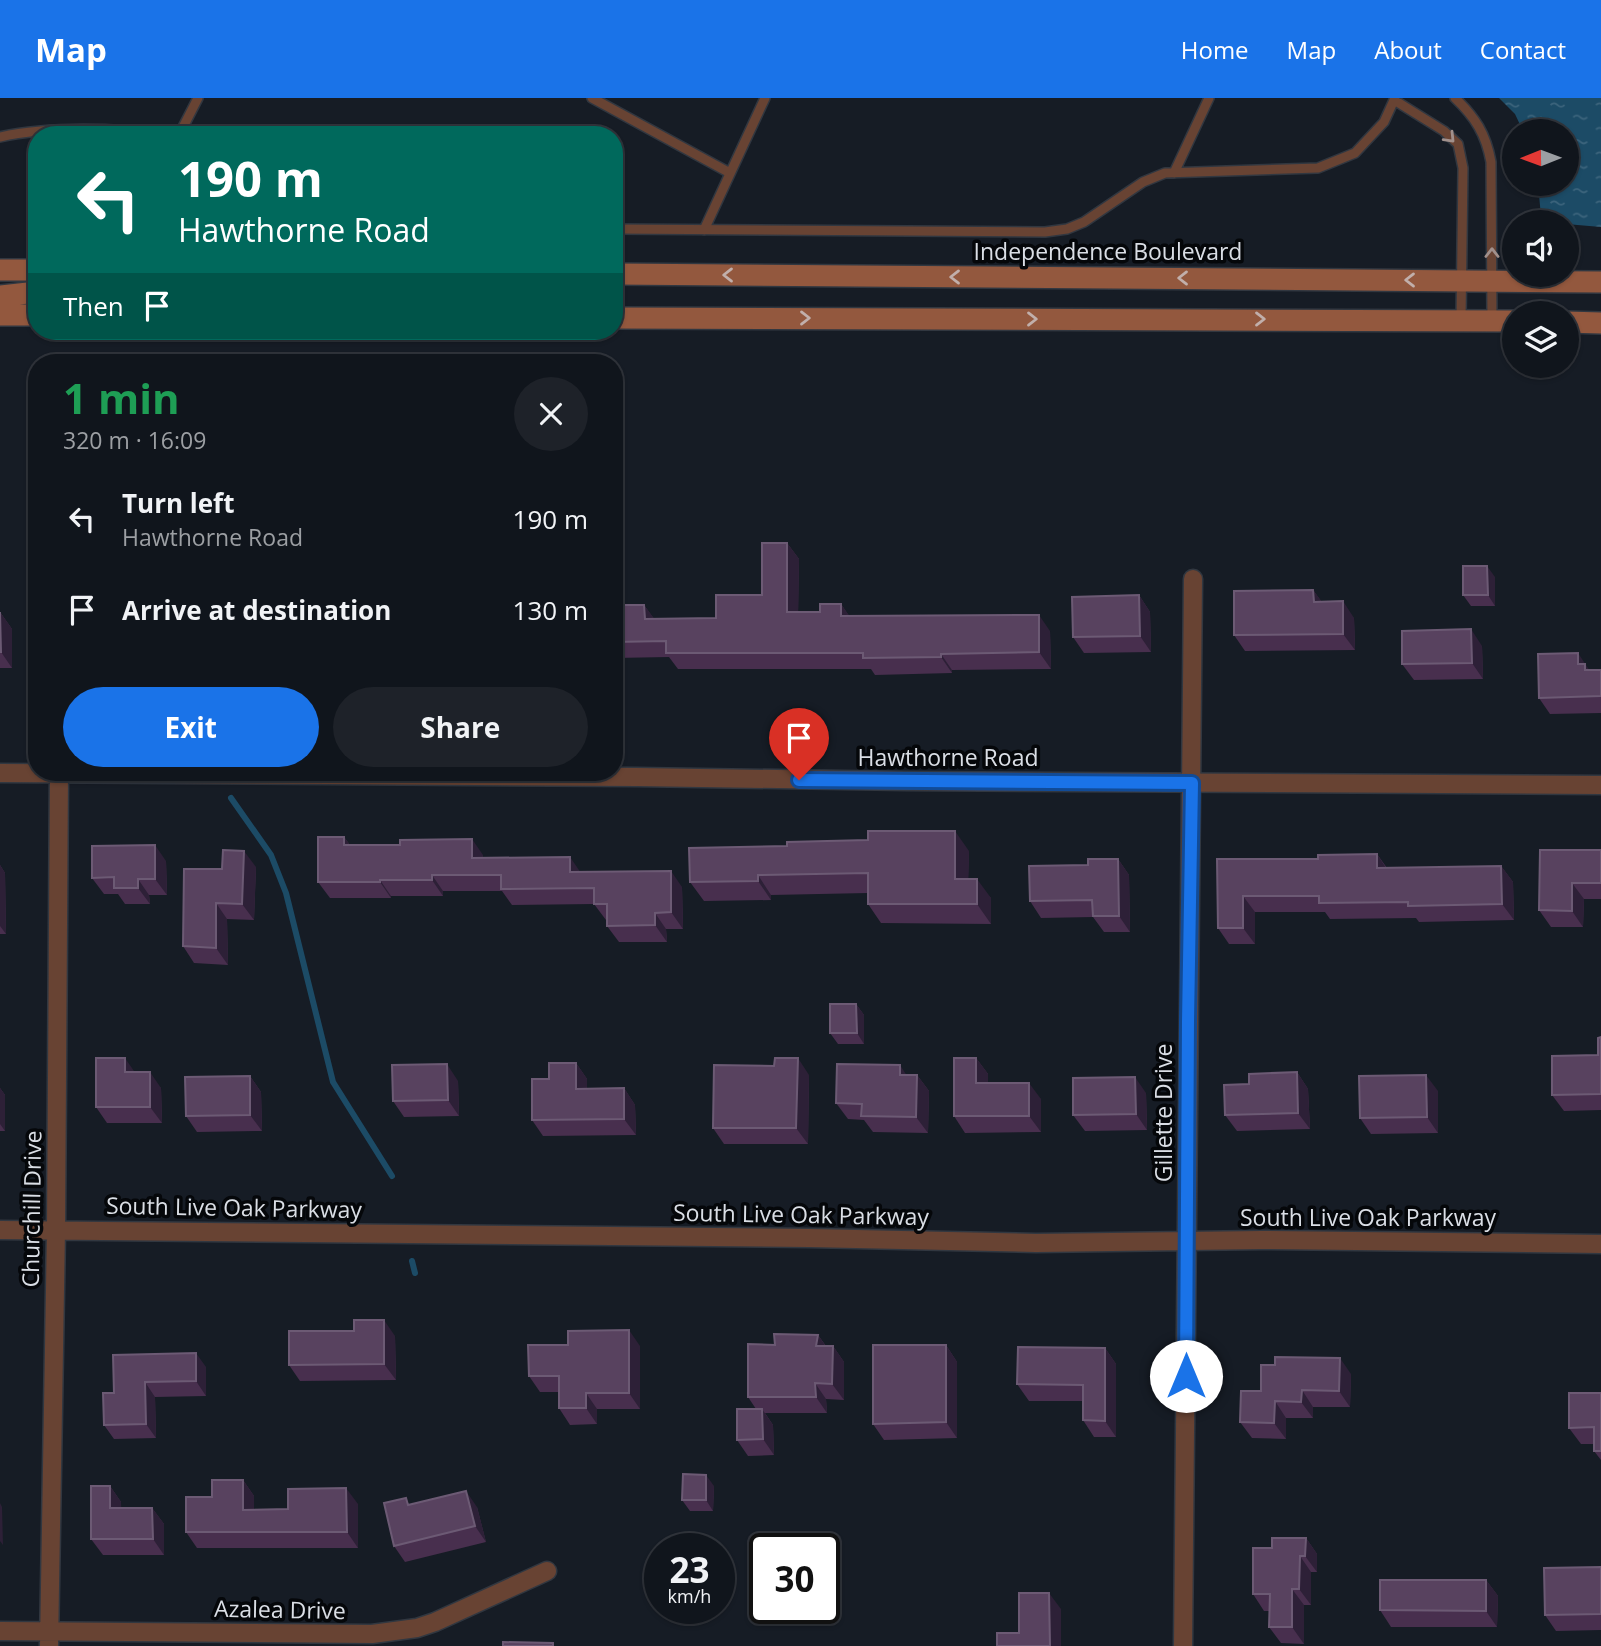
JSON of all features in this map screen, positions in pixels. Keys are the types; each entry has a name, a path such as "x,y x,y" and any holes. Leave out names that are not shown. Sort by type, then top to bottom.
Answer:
{"main road":[{"path":"0,270 28,271"},
{"name":"Independence Boulevard","path":"623,274 1601,282"},
{"path":"0,296 28,293"},
{"path":"0,315 28,315"},
{"path":"623,318 1502,321"},
{"path":"1579,322 1601,323"}],"street":[{"name":"Gillette Drive","path":"1183,1646 1193,579"},
{"name":"Hawthorne Road","path":"0,773 28,773"},
{"name":"Hawthorne Road","path":"623,778 1601,785"},
{"name":"Churchill Drive","path":"49,1639 56,1230 59,781"},
{"name":"South Live Oak Parkway","path":"0,1230 809,1238 1036,1243 1187,1241 1601,1244"},
{"name":"Azalea Drive","path":"0,1631 49,1639 372,1634 417,1628 435,1622 547,1571"}],"lane":[{"path":"184,126 198,98"},
{"path":"592,98 730,173"},
{"path":"704,230 765,98"},
{"path":"1174,173 1209,98"},
{"path":"1455,98 1474,116 1487,141 1491,173 1492,321"},
{"path":"623,229 1056,231 1084,222 1143,182 1165,173 1318,167 1355,153 1384,122 1395,99 1444,131 1458,144 1463,168 1461,320"},
{"path":"0,137 28,135"}],"water":[{"path":"1499,98 1601,98 1601,227 1579,225 1579,210 1540,210 1539,196 1579,196 1579,119 1517,119"}],"building":[{"path":"762,543 787,543 787,612 820,612 820,604 841,604 841,616 1039,615 1039,652 863,658 863,653 666,653 666,641 623,642 623,605 644,605 645,619 716,618 716,595 762,595"},
{"path":"1463,566 1487,566 1488,595 1463,595"},
{"path":"1313,590 1314,602 1343,601 1343,634 1234,635 1234,591"},
{"path":"1139,595 1140,636 1073,637 1072,597"},
{"path":"1471,629 1472,663 1402,664 1402,631"},
{"path":"1578,653 1578,664 1585,664 1585,670 1601,670 1601,696 1539,698 1538,654"},
{"path":"868,831 955,831 955,879 977,879 977,904 868,904 868,873 758,875 758,881 690,882 689,848 787,846 787,842 868,840"},
{"path":"318,837 344,837 344,845 400,845 400,840 472,839 472,858 570,857 570,872 671,871 671,912 655,913 655,925 607,926 607,904 594,904 594,888 501,889 501,875 432,875 432,880 318,882"},
{"path":"155,845 155,879 138,879 138,888 114,888 114,877 92,878 92,846"},
{"path":"223,850 244,851 242,904 216,903 216,948 183,946 184,869 222,869"},
{"path":"1540,850 1601,850 1601,883 1572,883 1572,911 1539,910"},
{"path":"1377,854 1377,868 1501,866 1502,904 1408,906 1408,902 1319,903 1319,896 1243,896 1243,928 1218,928 1217,859 1318,859 1318,855"},
{"path":"1088,859 1118,859 1119,916 1093,916 1092,900 1030,901 1029,866 1088,865"},
{"path":"830,1004 856,1004 857,1033 830,1033"},
{"path":"1601,1037 1601,1094 1552,1095 1552,1056 1598,1055 1598,1038"},
{"path":"96,1058 125,1058 125,1072 150,1072 150,1107 96,1107"},
{"path":"775,1058 798,1058 796,1128 713,1128 714,1065 774,1066"},
{"path":"954,1058 976,1058 976,1083 1029,1083 1029,1116 954,1116"},
{"path":"549,1063 576,1063 576,1089 624,1088 624,1119 532,1120 532,1079 549,1079"},
{"path":"447,1064 448,1100 393,1101 392,1065"},
{"path":"837,1064 900,1065 900,1075 917,1075 916,1117 861,1116 862,1104 836,1103"},
{"path":"1297,1072 1298,1113 1225,1115 1224,1085 1249,1084 1249,1074"},
{"path":"1426,1075 1427,1117 1360,1118 1359,1076"},
{"path":"250,1076 250,1115 186,1116 185,1077"},
{"path":"1135,1077 1136,1114 1073,1115 1073,1078"},
{"path":"354,1320 384,1320 384,1364 289,1365 289,1331 354,1331"},
{"path":"629,1330 629,1393 586,1393 586,1408 559,1408 559,1376 529,1376 528,1345 568,1345 568,1331"},
{"path":"774,1334 818,1335 816,1346 833,1346 832,1384 815,1383 816,1397 748,1397 748,1344 775,1345"},
{"path":"873,1345 946,1345 946,1422 873,1424"},
{"path":"1018,1347 1105,1348 1105,1421 1083,1420 1083,1385 1017,1384"},
{"path":"196,1353 196,1381 145,1382 146,1424 104,1425 103,1393 114,1393 113,1355"},
{"path":"1275,1357 1340,1358 1339,1391 1302,1390 1301,1402 1275,1401 1274,1423 1240,1422 1241,1391 1261,1391 1261,1365 1275,1365"},
{"path":"1569,1393 1601,1393 1601,1451 1594,1451 1594,1427 1569,1428"},
{"path":"737,1409 762,1409 763,1439 737,1440"},
{"path":"683,1474 706,1475 706,1500 682,1500"},
{"path":"212,1480 243,1480 243,1510 288,1509 288,1489 346,1488 347,1532 186,1532 186,1497 212,1497"},
{"path":"91,1486 110,1486 110,1508 152,1508 153,1539 91,1539"},
{"path":"466,1491 475,1526 394,1546 384,1503 406,1498 408,1505"},
{"path":"1272,1538 1306,1538 1305,1556 1300,1556 1299,1589 1292,1589 1292,1627 1269,1627 1270,1594 1253,1594 1253,1548 1272,1548"},
{"path":"1601,1567 1601,1614 1545,1615 1544,1568"},
{"path":"1380,1580 1486,1580 1486,1611 1380,1610"},
{"path":"1019,1593 1049,1593 1050,1646 997,1646 997,1633 1019,1633"},
{"path":"503,1642 553,1643 553,1646 503,1646"}],"waterway":[{"path":"231,798 271,855 286,893 333,1082 392,1176"},
{"path":"412,1261 415,1273"}],"route":[{"path":"799,780 1192,783 1186,1376"}]}
